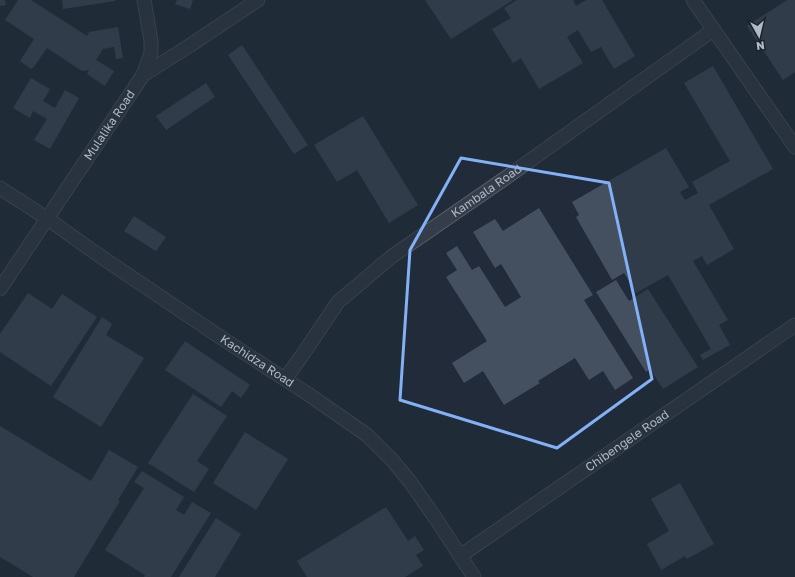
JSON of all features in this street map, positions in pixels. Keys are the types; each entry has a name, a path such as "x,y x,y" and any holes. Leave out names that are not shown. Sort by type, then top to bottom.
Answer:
{"street":[{"path":"144,0 151,41 151,53 144,75"},
{"name":"Mulalika Road","path":"0,289 144,75 258,0"},
{"path":"693,0 795,148"},
{"name":"Kambala Road","path":"285,379 338,302 391,257 504,179 713,30"},
{"name":"Kachidza Road","path":"0,188 48,219 213,333 285,379 367,436 393,461 411,484 474,577"},
{"name":"Chibengele Road","path":"460,556 795,325"}],"highlighted area":[{"path":"461,158 609,183 652,379 557,448 400,400 410,250"}],"building":[{"path":"0,0 5,0 6,5 0,6"},
{"path":"18,0 31,0 87,36 89,32 118,27 123,58 116,59 114,47 103,49 96,60 114,71 105,86 87,74 89,70 82,71 47,48 31,69 20,61 34,39 5,20"},
{"path":"62,0 115,0 115,1 63,9"},
{"path":"177,0 193,0 190,9 175,4"},
{"path":"425,0 513,0 451,39"},
{"path":"517,0 573,0 576,6 586,0 602,0 635,56 614,69 601,47 591,52 578,30 567,37 583,63 539,89 521,58 513,63 492,29 511,18 504,8"},
{"path":"787,0 795,0 795,72 783,80 747,26"},
{"path":"242,45 308,145 294,154 228,55"},
{"path":"713,66 773,169 709,205 734,249 707,265 702,256 693,261 728,320 719,325 730,345 703,360 700,355 711,349 668,275 636,293 624,273 612,280 576,217 579,215 572,202 666,148 689,187 680,192 685,200 698,193 692,182 730,161 684,83"},
{"path":"31,78 50,89 43,101 55,108 65,90 79,98 50,149 34,140 47,119 33,111 30,118 13,108"},
{"path":"206,83 215,97 166,130 156,116"},
{"path":"363,116 418,205 389,223 357,170 337,182 314,145"},
{"path":"539,208 593,295 584,300 633,378 615,390 603,371 589,380 575,358 538,381 540,383 504,405 483,371 464,383 452,363 487,341 446,277 457,270 446,253 457,246 472,270 479,266 505,307 521,297 501,264 495,268 473,232 495,219 503,231"},
{"path":"134,216 166,237 156,251 124,231"},
{"path":"616,280 629,301 648,289 698,367 663,389 650,369 646,372 596,292"},
{"path":"28,293 52,309 62,294 97,317 51,386 0,352 0,334"},
{"path":"102,317 112,324 106,335 144,358 101,427 53,397"},
{"path":"185,341 250,385 241,398 232,391 221,407 165,370"},
{"path":"193,394 227,416 197,461 209,469 194,492 148,463"},
{"path":"0,426 91,481 109,450 138,467 118,500 120,501 74,577 33,577 0,557"},
{"path":"245,432 288,459 256,510 213,483"},
{"path":"142,471 184,497 176,510 184,515 192,502 211,513 171,577 144,577 145,575 105,550 144,488 134,482"},
{"path":"680,483 714,544 687,559 685,556 661,570 647,544 669,531 651,499"},
{"path":"386,507 408,541 415,536 424,550 416,555 423,566 405,577 307,577 297,561"},
{"path":"216,518 241,534 215,577 179,577"}]}
